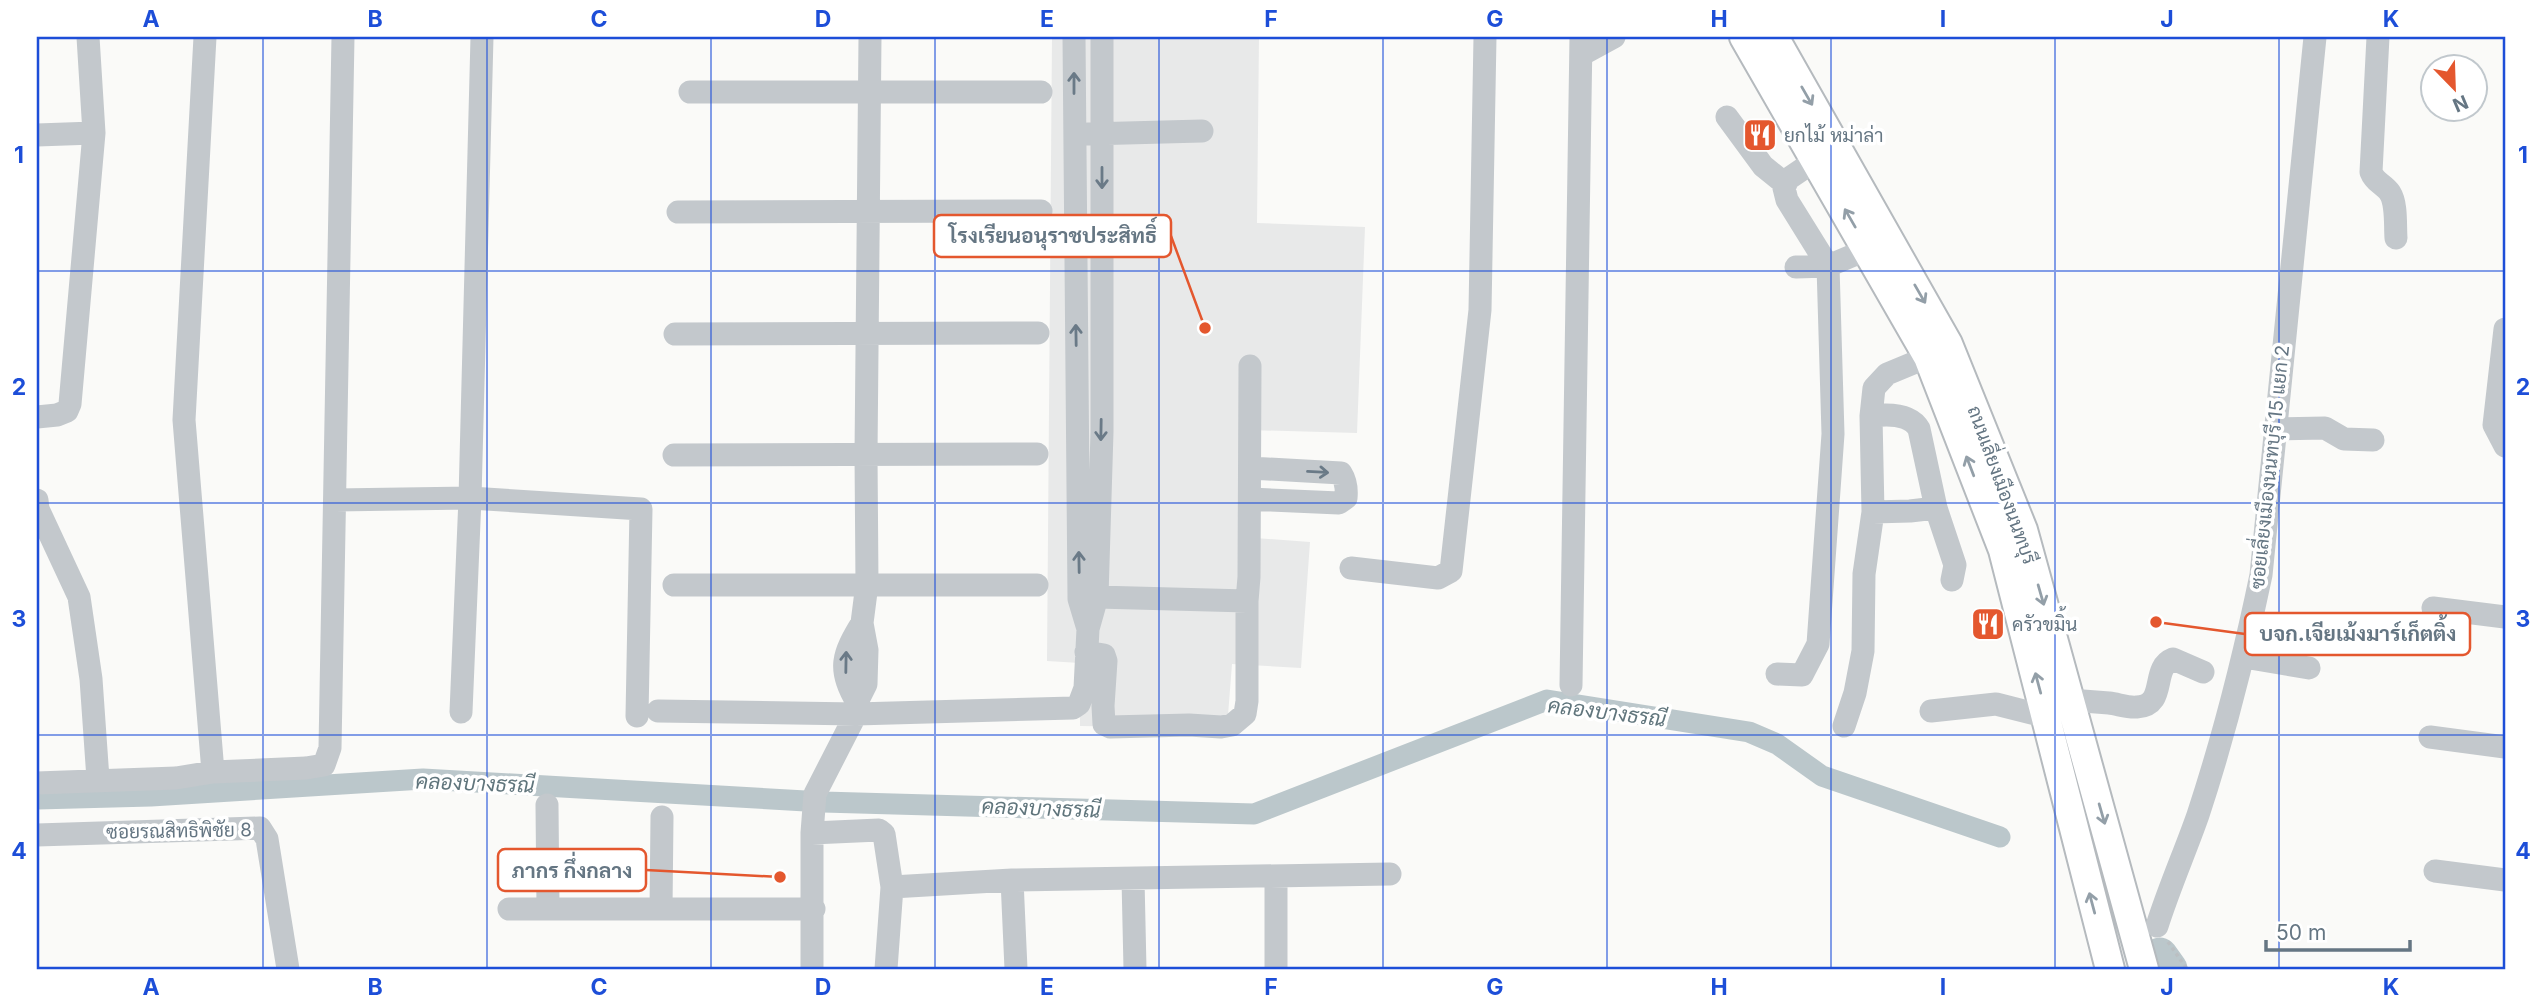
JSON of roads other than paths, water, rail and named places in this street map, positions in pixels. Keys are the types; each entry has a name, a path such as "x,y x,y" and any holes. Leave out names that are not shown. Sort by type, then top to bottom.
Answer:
{"main road":[{"name":"ถนนเลี่ยงเมืองนนทบุรี","path":"1744,37 1868,249 1928,358 2003,550 2110,969"},
{"name":"ถนนเลี่ยงเมืองนนทบุรี","path":"1774,37 1948,344 2022,530 2144,969"}],"street":[{"path":"37,417 57,415 67,411 70,404 94,133 88,37"},
{"path":"205,37 184,419 213,772"},
{"path":"37,783 176,778 213,772 324,765 330,748 343,37"},
{"path":"461,712 470,498 482,37"},
{"path":"812,969 813,814 856,708 845,683 846,649 862,623 867,584 870,37"},
{"path":"1074,37 1079,599 1087,641 1104,655 1106,661 1104,723 1110,727 1221,727 1232,725 1245,714 1250,366"},
{"path":"335,500 470,498 641,509 647,713 856,708 1073,708 1079,704 1085,688 1087,641 1097,597 1102,397 1102,37"},
{"path":"1350,568 1438,578 1451,571 1479,310 1485,37"},
{"path":"1571,685 1581,46 1614,37"},
{"name":"ซอยเลี่ยงเมืองนนทบุรี 15 แยก 2","path":"2157,926 2197,817 2244,657 2261,575 2315,37"},
{"path":"2378,37 2371,172 2375,181 2390,192 2394,206 2396,238"},
{"path":"690,92 1041,92"},
{"path":"1727,117 1763,166 1784,183 1787,200 1828,266 1833,434 1818,644 1802,675 1777,674"},
{"path":"1074,134 1202,131"},
{"path":"37,135 94,133"},
{"path":"1784,183 1816,160"},
{"path":"678,212 1041,211"},
{"path":"1796,267 1828,266 1868,249"},
{"path":"2505,329 2494,425 2505,446"},
{"path":"675,334 1038,333"},
{"path":"1844,726 1855,693 1863,651 1864,574 1873,512 1871,416 1874,388 1887,374 1928,358"},
{"path":"1076,395 1102,397"},
{"path":"1871,416 1883,414 1906,417 1916,423 1919,429 1936,508 1955,565 1952,580"},
{"path":"2275,429 2326,428 2344,439 2373,440"},
{"path":"674,455 1037,454"},
{"path":"1250,468 1341,473 1346,481 1347,491 1346,498 1339,503 1250,499"},
{"path":"37,500 38,509 79,597 91,679 98,779"},
{"path":"1873,512 1936,508"},
{"path":"674,585 1037,584"},
{"path":"1097,597 1247,601"},
{"path":"2433,608 2505,617"},
{"path":"2244,657 2309,668"},
{"path":"2070,700 2137,707 2155,699 2162,667 2167,661 2173,659 2203,672"},
{"path":"1931,711 1996,704 2047,717"},
{"path":"2430,737 2505,747"},
{"path":"547,805 548,909"},
{"path":"813,814 879,830 887,840 892,887 886,969"},
{"path":"661,909 662,817"},
{"name":"ซอยรณสิทธิพิชัย 8","path":"37,835 260,828 267,839 288,969"},
{"path":"2435,871 2505,880"},
{"path":"892,887 1012,880 1390,874"},
{"path":"1276,877 1276,969"},
{"path":"1133,879 1135,969"},
{"path":"1012,880 1016,969"},
{"path":"509,909 814,909"}],"waterway":[{"name":"คลองบางธรณี","path":"37,799 151,796 423,779 823,802 1254,814 1547,700 1749,732 1777,744 1822,776 2000,837"},
{"name":"คลองบางธรณี","path":"2160,955 2170,969"}],"place":[{"name":"ยกไม้ หม่าล่า","path":"1760,135"},
{"name":"โรงเรียนอนุราชประสิทธิ์","path":"1205,328"},
{"name":"บจก.เจียเม้งมาร์เก็ตติ้ง","path":"2156,622"},
{"name":"ครัวขมิ้น","path":"1988,624"},
{"name":"ภากร กึ่งกลาง","path":"780,877"}]}
